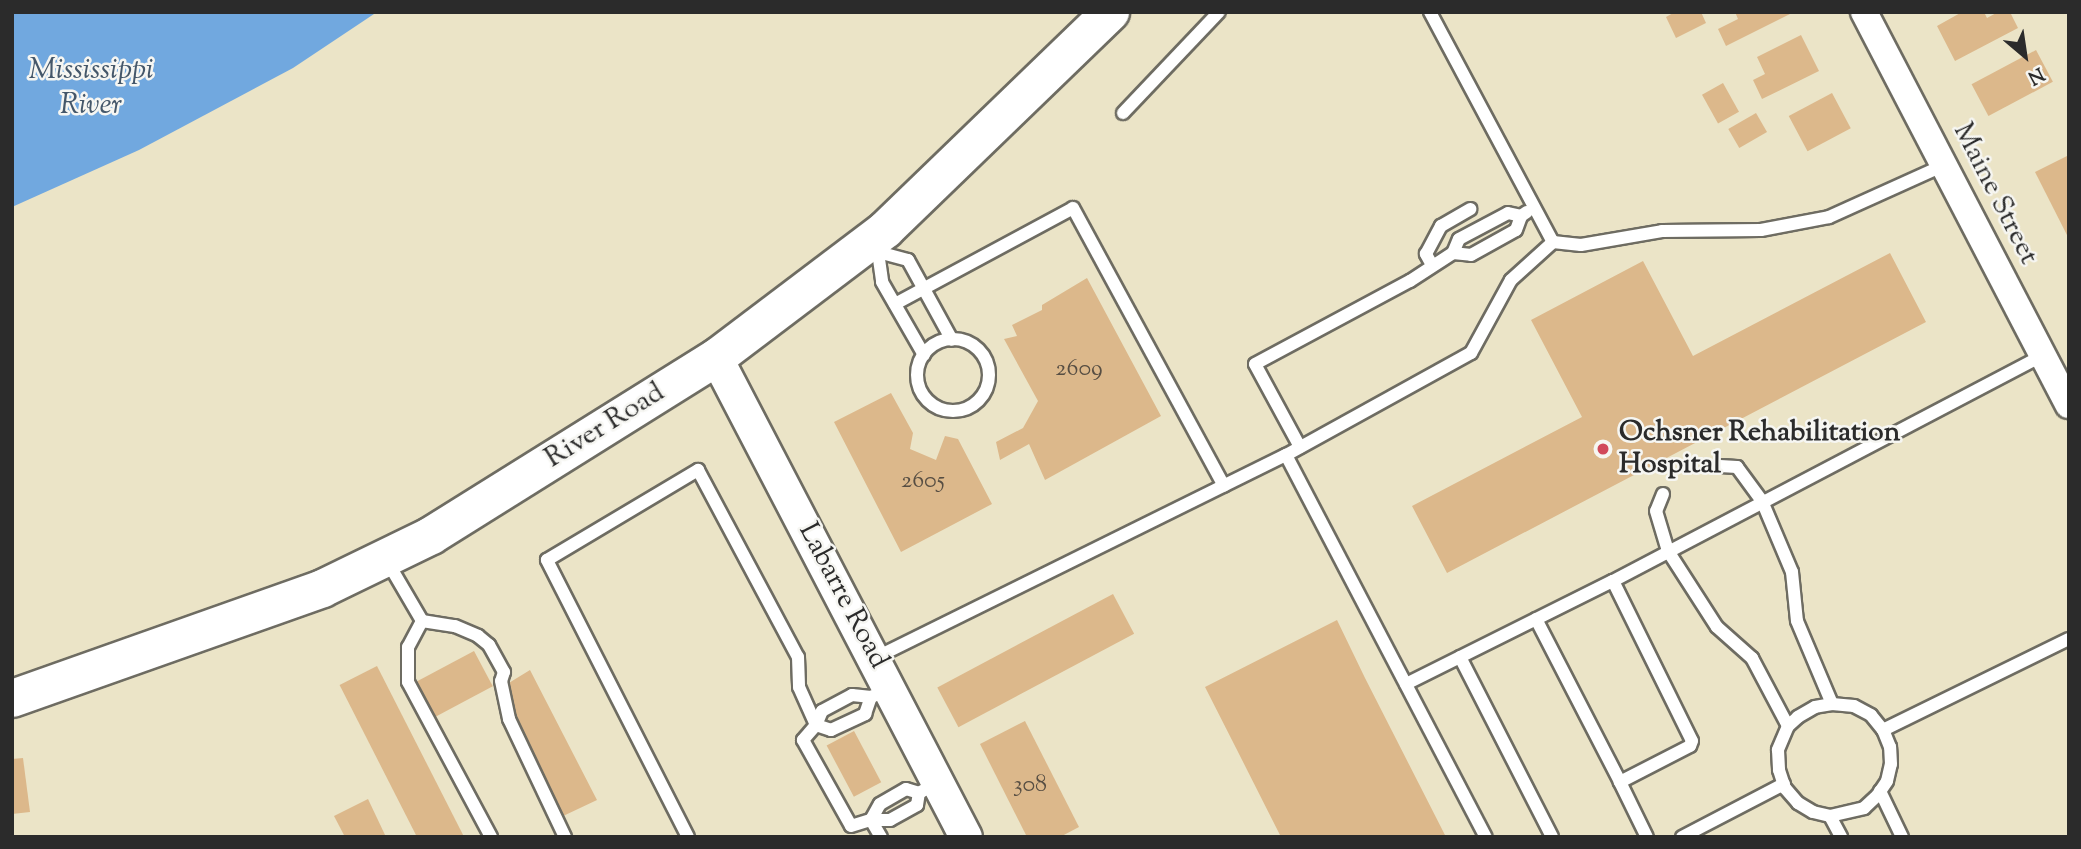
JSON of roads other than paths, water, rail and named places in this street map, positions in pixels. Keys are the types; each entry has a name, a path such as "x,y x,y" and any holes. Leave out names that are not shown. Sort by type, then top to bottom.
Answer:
{"main road":[{"name":"River Road","path":"12,698 322,588 431,536 716,357 874,247 1110,12"}],"street":[{"name":"Maine Street","path":"1864,12 2054,366 2069,405"},
{"name":"Labarre Road","path":"716,357 876,658 881,692 928,788 966,837"}],"lane":[{"path":"1123,113 1219,12"},
{"path":"1430,12 1553,242"},
{"path":"876,658 1286,455 1471,353 1511,280 1553,242 1581,245 1662,232 1761,230 1829,217 1944,165"},
{"path":"895,304 1073,208 1224,486"},
{"path":"1453,253 1471,255 1516,230 1521,216 1535,208"},
{"path":"1432,265 1426,254 1441,226 1471,209"},
{"path":"1300,447 1255,364 1410,281 1453,253 1460,239 1508,213 1521,216"},
{"path":"874,247 908,260 953,340"},
{"path":"874,247 882,282 924,355"},
{"path":"953,340 973,345 987,364 987,388 971,407 948,411 928,402 917,381 917,370 924,355 937,343 953,340"},
{"path":"1406,684 1613,581 1762,501 2054,366"},
{"path":"1286,455 1486,837"},
{"path":"1720,466 1737,467 1762,501 1792,572 1797,621 1832,704"},
{"path":"688,837 547,560 698,470 798,657 799,687 816,725 831,730 865,714 881,692"},
{"path":"1663,494 1656,511 1668,551 1717,627 1752,658 1788,726"},
{"path":"385,558 422,621"},
{"path":"1613,581 1692,741 1690,746 1619,782"},
{"path":"1536,619 1647,837"},
{"path":"422,621 408,647 408,682 491,837"},
{"path":"422,621 455,626 478,636 489,645 504,672 501,681 509,719 565,837"},
{"path":"1883,730 2069,639"},
{"path":"1460,657 1552,837"},
{"path":"881,692 852,695 822,711 816,725 803,740 851,826 871,820 890,820 917,805 928,788"},
{"path":"1832,704 1854,706 1871,715 1883,730 1890,747 1891,764 1880,792 1864,808 1848,814 1830,816 1813,812 1798,803 1784,784 1779,770 1778,751 1788,726 1815,707 1832,704"},
{"path":"1682,837 1784,784"},
{"path":"871,820 880,804 906,789 928,788"},
{"path":"1880,792 1902,837"},
{"path":"1830,816 1841,837"},
{"path":"871,820 881,837"}],"water":[{"name":"Mississippi River","path":"12,12 377,12 293,68 139,150 12,207"}],"place":[{"name":"Ochsner Rehabilitation Hospital","path":"1603,449"}]}
